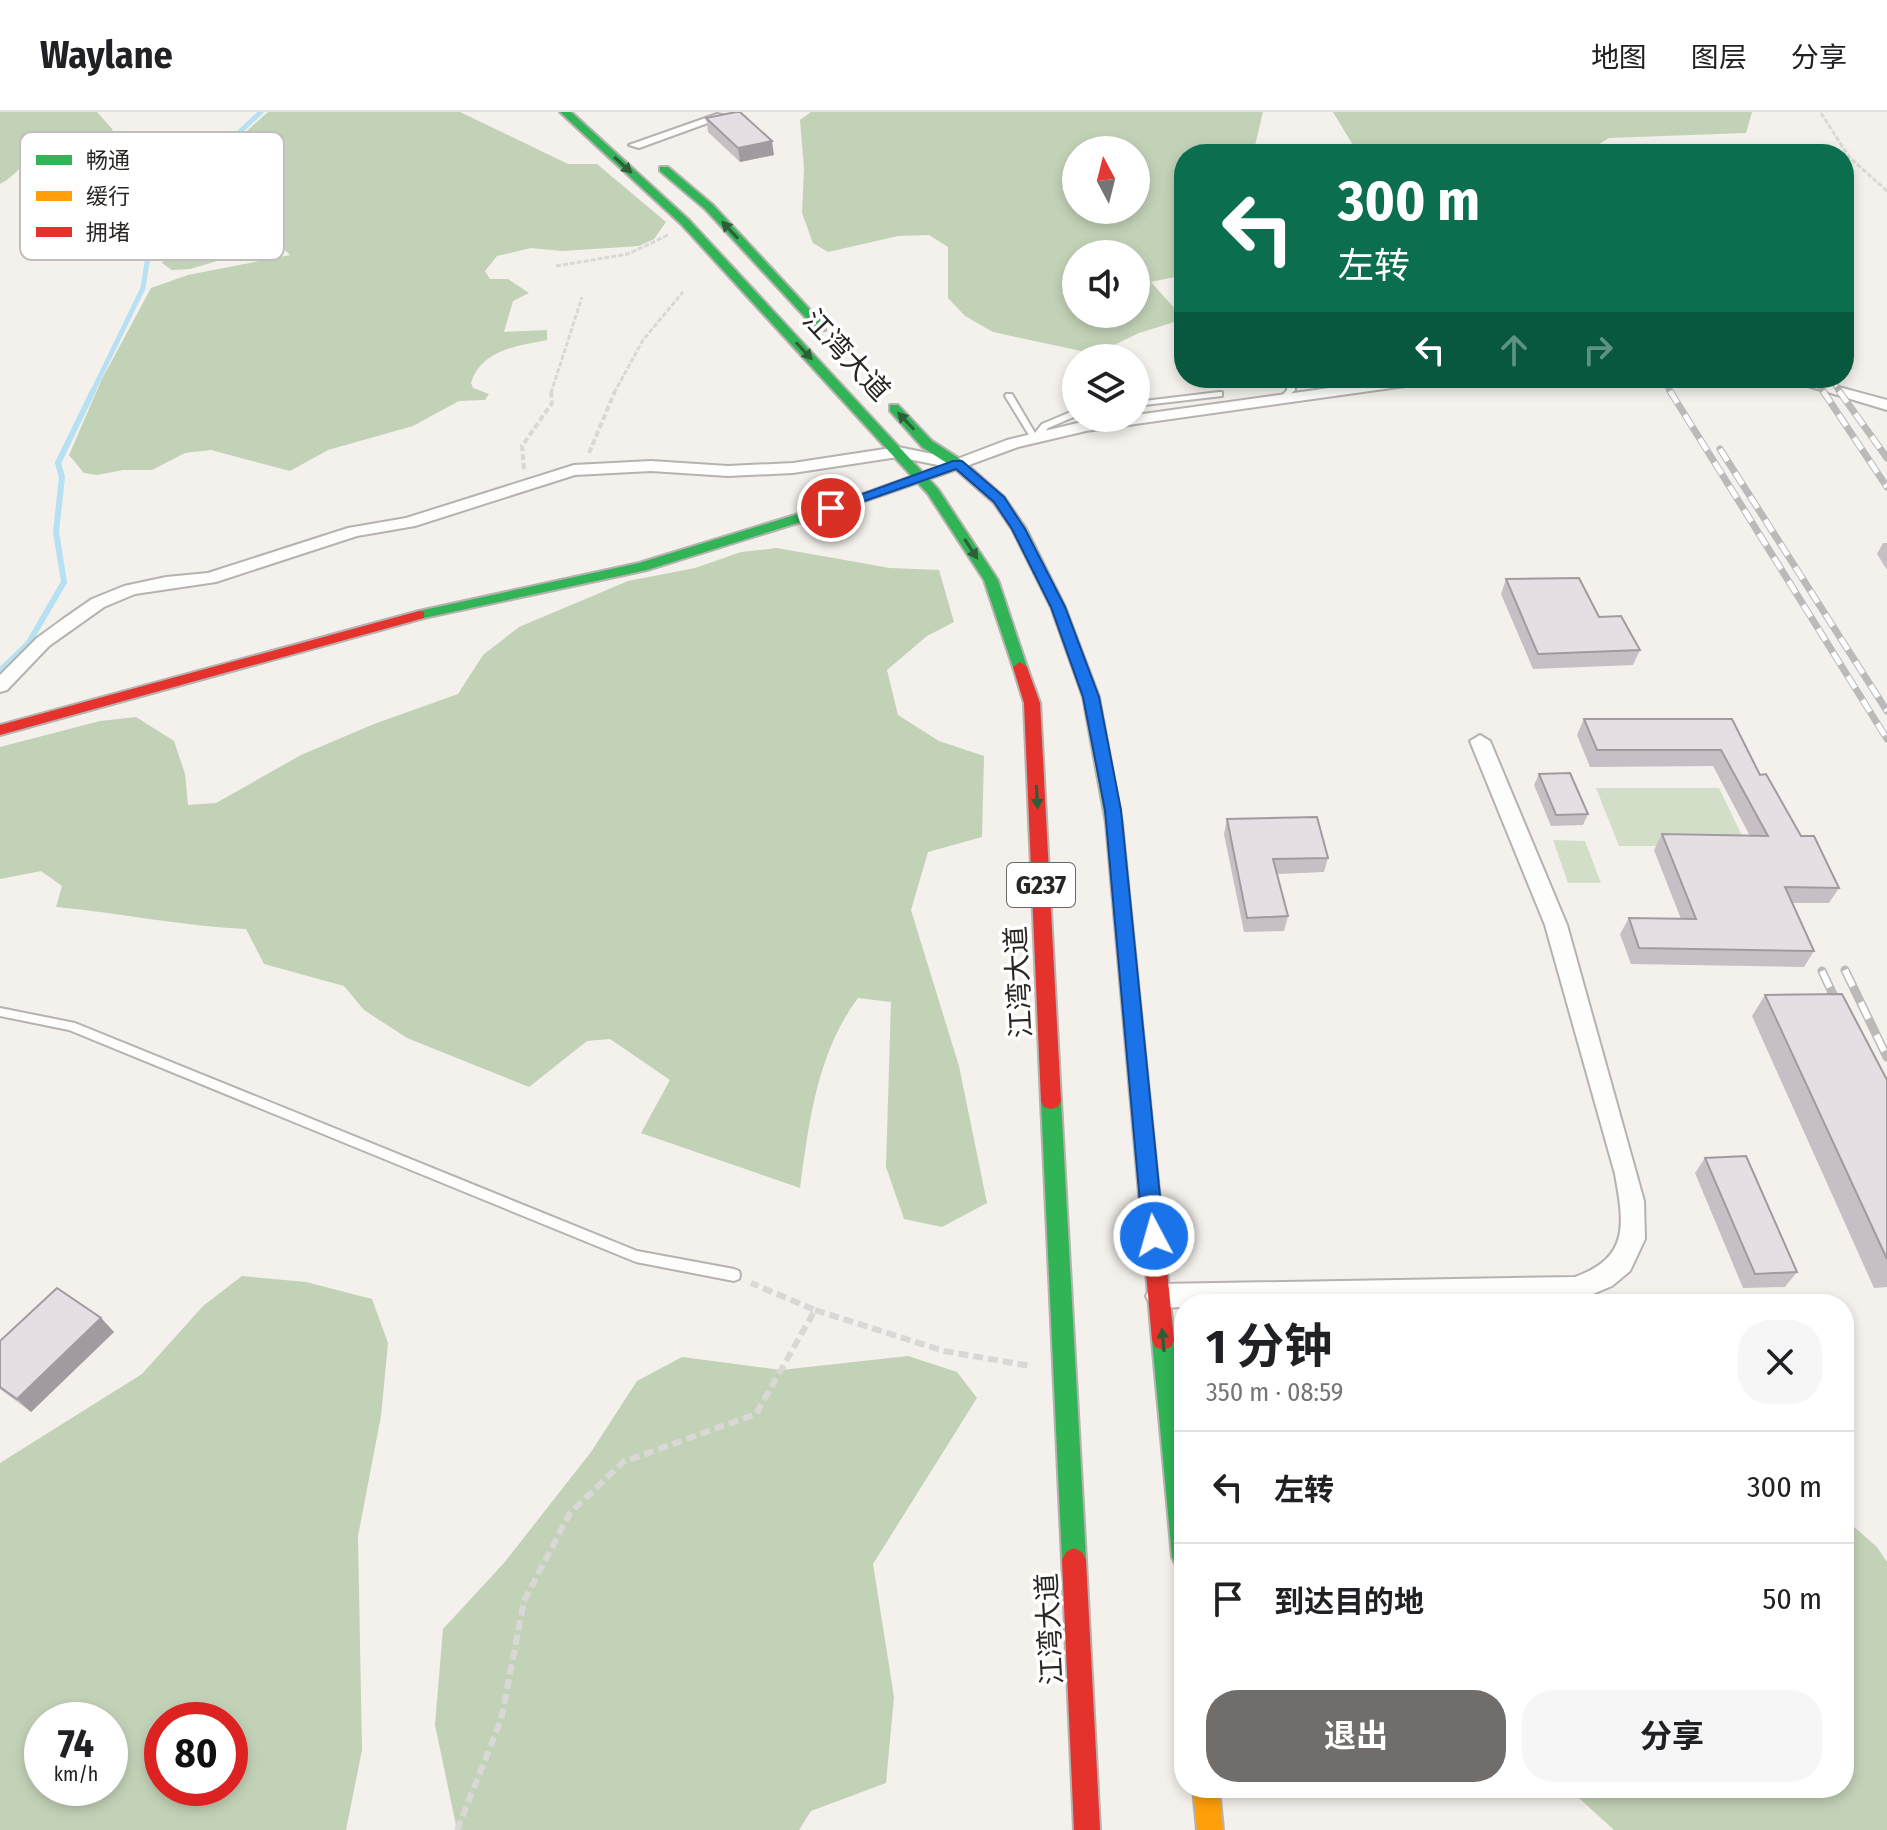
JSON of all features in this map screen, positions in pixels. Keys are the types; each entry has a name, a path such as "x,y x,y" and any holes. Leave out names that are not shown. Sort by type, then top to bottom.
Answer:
{"main road":[{"name":"江湾大道","path":"565,112 685,222 920,477 991,580 1032,703 1087,1830"},
{"name":"江湾大道","path":"630,140 709,207 834,342"},
{"name":"江湾大道","path":"886,399 927,444 958,464 999,500 1019,529 1058,607 1091,697 1113,810 1174,1453"},
{"path":"0,730 439,610 642,567 772,529 958,464"},
{"path":"1207,1798 1210,1830"}],"street":[{"path":"630,140 721,116"},
{"path":"0,686 43,642 98,603 130,590 166,582 210,578 354,532 409,522 584,469 651,466 728,471 793,468 898,452 958,464 1013,443 1086,426 1362,388"},
{"path":"1825,388 1887,405"},
{"path":"1278,1294 1576,1289 1610,1274 1632,1246 1635,1216 1627,1174 1556,925 1480,741"},
{"path":"1159,1296 1174,1296"}],"lane":[{"path":"1283,399 1291,388"},
{"path":"1150,402 1219,394"},
{"path":"1009,396 1035,438 1045,426 1062,419"},
{"path":"0,1012 71,1026 636,1256 734,1275"}],"path":[{"path":"1821,113 1841,144"},
{"path":"1854,161 1887,191"},
{"path":"556,266 627,256 648,249 685,222"},
{"path":"584,469 594,436 633,361 650,331 671,313 683,292"},
{"path":"527,485 522,446 552,403 551,388 582,297"},
{"path":"734,1275 815,1310 944,1351 1012,1364 1065,1368"},
{"path":"457,1830 501,1720 524,1601 570,1513 623,1462 756,1414 815,1310"}],"green space":[{"path":"0,112 97,112 113,130 20,132 20,168 0,184"},
{"path":"268,112 460,112 568,164 597,164 666,222 654,239 639,246 562,251 531,248 497,256 485,271 490,279 508,279 529,293 513,301 504,332 547,330 547,340 502,351 483,363 471,383 473,388 489,394 485,400 459,401 413,426 328,450 290,471 211,450 185,453 152,470 123,470 97,475 84,473 69,455 102,379 151,288 188,275 264,260 284,260 284,256 290,255 284,250 284,132 246,132"},
{"path":"811,112 1263,112 1255,144 1174,144 1174,277 1151,282 1174,308 1174,322 1116,344 1062,344 1062,347 993,332 965,316 948,298 948,247 929,235 898,236 828,252 813,243 802,213 804,169 800,120"},
{"path":"1333,112 1752,112 1746,133 1609,138 1599,144 1352,144"},
{"path":"164,260 221,260 190,269 172,270 162,263"},
{"path":"777,548 890,568 939,570 954,622 927,636 887,670 898,715 939,741 984,756 982,837 928,852 911,910 959,1066 987,1203 942,1227 904,1219 886,1167 891,1002 858,998 844,1019 817,1089 800,1188 641,1133 670,1080 610,1039 587,1041 529,1087 407,1038 364,1010 344,986 264,964 246,929 56,907 62,886 41,871 0,879 0,747 100,721 136,717 174,741 185,774 188,805 216,803 301,755 374,724 458,694 483,655 519,627 628,581 695,568 741,552"},
{"path":"1596,788 1719,788 1747,846 1619,846"},
{"path":"1553,840 1585,841 1601,883 1568,883"},
{"path":"242,1276 306,1282 372,1299 388,1343 381,1416 358,1536 362,1750 346,1830 0,1830 0,1463 142,1374 203,1306"},
{"path":"908,1356 957,1372 977,1398 873,1564 894,1697 886,1783 811,1811 799,1830 457,1830 435,1725 443,1629 504,1563 591,1452 637,1381 682,1357 781,1370"},
{"path":"1854,1527 1877,1547 1887,1562 1887,1830 1614,1830 1579,1798 1854,1798"}],"building":[{"path":"740,112 772,141 738,148 706,118"},
{"path":"1579,578 1599,617 1621,616 1640,650 1538,654 1506,579"},
{"path":"1584,719 1732,719 1760,775 1766,774 1801,836 1814,836 1839,888 1785,887 1814,951 1639,948 1629,918 1696,919 1662,834 1768,836 1721,750 1597,750"},
{"path":"1570,773 1588,814 1556,815 1539,774"},
{"path":"1317,817 1328,858 1273,859 1288,916 1247,918 1227,819"},
{"path":"1842,994 1887,1080 1887,1259 1765,995"},
{"path":"1746,1156 1797,1272 1755,1274 1705,1158"},
{"path":"57,1288 101,1318 17,1399 0,1387 0,1341"}],"waterway":[{"path":"240,132 261,112"},
{"path":"92,393 143,288 147,260"},
{"path":"0,671 28,644 64,582 56,532 62,477 58,463 93,391"}],"railway":[{"path":"1668,388 1671,393"},
{"path":"1821,388 1824,393"},
{"path":"1837,388 1841,393"},
{"path":"1670,391 1887,739"},
{"path":"1823,391 1887,487"},
{"path":"1839,391 1887,458"},
{"path":"1720,449 1887,711"},
{"path":"1845,970 1887,1057"},
{"path":"1822,971 1843,1016"}],"traffic: fast":[{"path":"565,112 685,222 933,492 991,580 1020,667"},
{"path":"664,169 709,207 821,328"},
{"path":"894,408 927,444 958,464 999,500 1019,529 1058,607 1091,697 1114,823"},
{"path":"419,615 642,567 834,507"},
{"path":"1051,1101 1074,1560"},
{"path":"1163,1340 1174,1454"}],"traffic: slow":[{"path":"834,507 958,464"},
{"path":"1207,1798 1210,1830"}],"traffic: jam":[{"path":"0,730 419,615"},
{"path":"1020,667 1032,703 1051,1101"},
{"path":"1114,823 1163,1340"},
{"path":"1074,1560 1087,1830"}],"route":[{"path":"831,508 958,464 999,500 1019,529 1058,607 1091,697 1113,810 1154,1236"}]}
